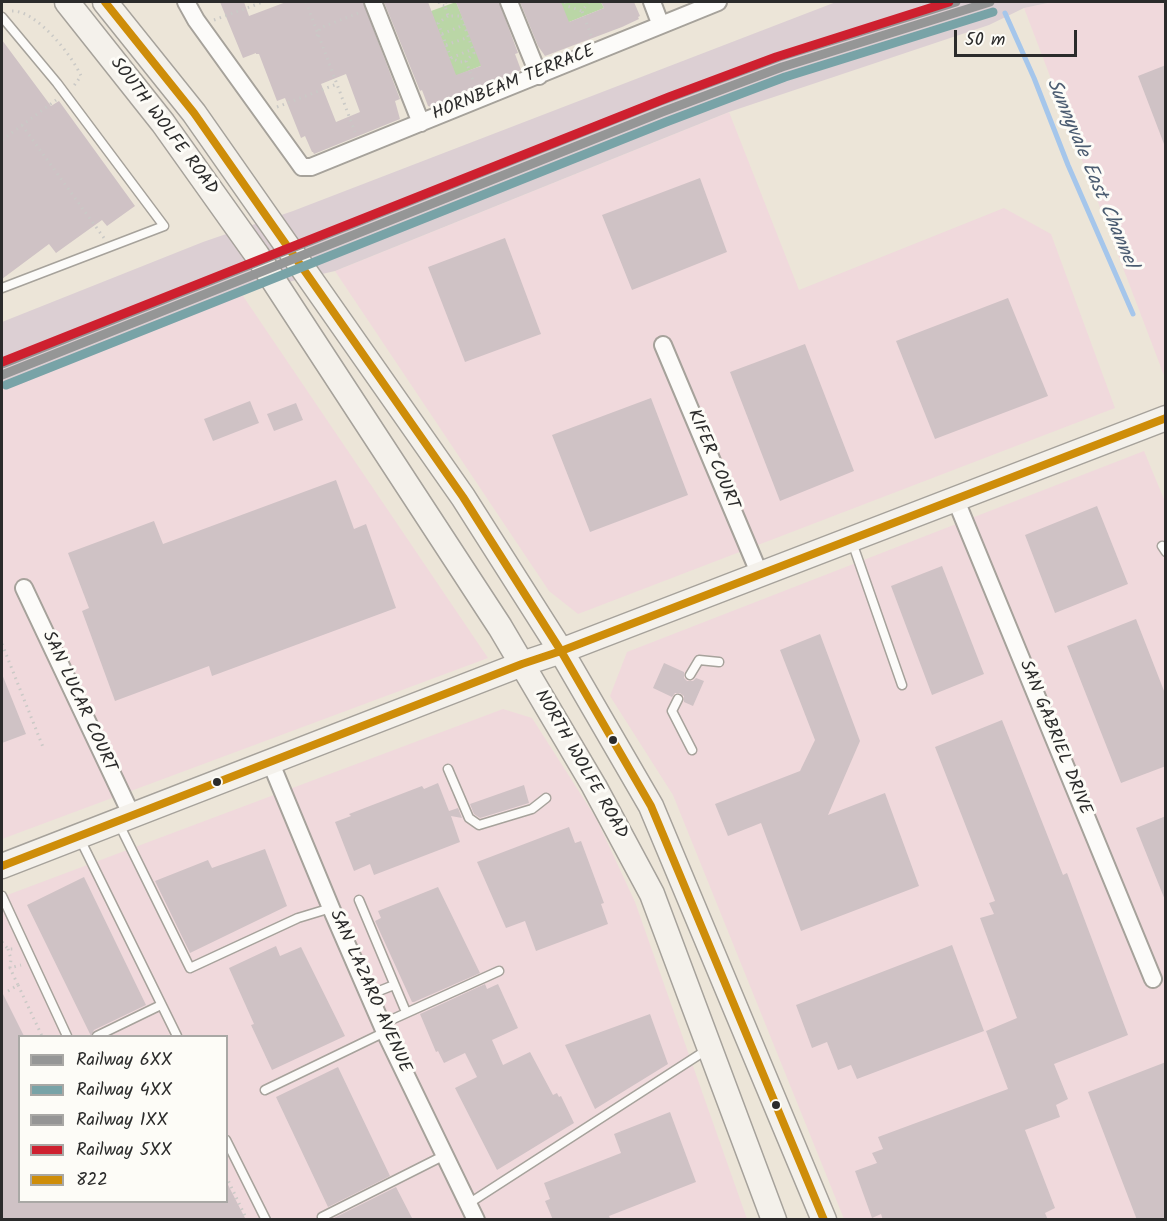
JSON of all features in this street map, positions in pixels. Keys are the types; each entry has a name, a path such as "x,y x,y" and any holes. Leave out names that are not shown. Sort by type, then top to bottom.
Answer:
{"main road":[{"name":"SOUTH WOLFE ROAD","path":"67,2 163,123 257,255"},
{"name":"SOUTH WOLFE ROAD","path":"105,2 194,113 463,497 561,651"},
{"name":"NORTH WOLFE ROAD","path":"257,255 522,664 611,816 652,894 774,1220"},
{"path":"2,866 270,760 561,651 1166,418"},
{"path":"561,651 651,806 824,1220"}],"street":[{"path":"186,2 264,113"},
{"path":"509,2 539,76"},
{"path":"652,2 660,23"},
{"name":"HORNBEAM TERRACE","path":"264,113 302,167 310,167 539,76 660,23 718,2"},
{"path":"374,4 421,123"},
{"name":"KIFER COURT","path":"663,345 760,575"},
{"name":"SAN GABRIEL DRIVE","path":"955,498 1154,979"},
{"name":"SAN LUCAR COURT","path":"24,588 125,818"},
{"name":"SAN LAZARO AVENUE","path":"270,760 383,1028 476,1220"}],"lane":[{"path":"2,18 65,93 164,226 2,288"},
{"path":"851,539 902,685"},
{"path":"690,675 699,660 720,662"},
{"path":"678,699 672,711 692,750"},
{"path":"448,769 469,818 479,825 532,809 546,798"},
{"path":"125,818 190,968 298,918 331,908"},
{"path":"78,836 176,1035"},
{"path":"2,896 67,1035"},
{"path":"359,900 406,1012"},
{"path":"265,1090 383,1028 406,1012 499,971"},
{"path":"369,995 394,985"},
{"path":"99,1035 161,1005"},
{"path":"468,1204 709,1049"},
{"path":"228,1144 266,1220"},
{"path":"322,1218 445,1155"}],"path":[{"path":"207,35 212,21 263,2"},
{"path":"306,2 361,147"},
{"path":"439,2 440,5 445,6"},
{"path":"446,2 448,16"},
{"path":"565,2 567,6 582,10"},
{"path":"582,10 589,2"},
{"path":"317,35 320,28 374,4"},
{"path":"2,18 12,11 19,10 31,17 67,52 81,76 76,85 2,140"},
{"path":"582,10 597,51"},
{"path":"448,16 461,16 474,53 466,61 460,62 451,58 438,23 448,16"},
{"path":"442,34 464,25"},
{"path":"446,45 469,37"},
{"path":"451,58 473,49"},
{"path":"466,61 480,99"},
{"path":"264,113 337,84"},
{"path":"22,125 110,247"},
{"path":"2,644 43,747"},
{"path":"8,949 11,959 10,968 42,1035"},
{"path":"10,968 32,963"},
{"path":"8,991 18,985"},
{"path":"228,1180 248,1220"}],"shaded area":[{"path":"836,2 1052,2 1024,8 989,25 729,112 335,271 241,293 2,388 2,322 203,242 293,211"},
{"path":"1052,2 1165,2 1165,378 1024,8"},
{"path":"729,112 799,290 1004,208 1051,234 1115,408 578,614 549,591 335,271"},
{"path":"241,293 488,658 2,839 2,388"},
{"path":"1144,451 1166,504 1165,1219 844,1219 673,795 610,696 627,652"},
{"path":"503,709 532,718 596,818 635,902 747,1219 2,1220 2,897"}],"green space":[{"path":"456,2 483,65 453,77 431,11"},
{"path":"554,2 601,2 604,8 564,24"}],"building":[{"path":"220,2 244,2 249,16 286,2 363,2 400,99 395,101 400,119 314,154 305,136 301,138 285,98 277,101 259,54 243,58","holes":["346,74 360,112 336,122 321,84"]},
{"path":"384,2 428,2 456,75 481,66 456,2 499,2 518,53 515,54 521,70 431,107 428,106"},
{"path":"520,2 561,2 569,22 604,8 601,2 634,2 640,16 639,19 622,27 545,56 538,46"},
{"path":"2,40 51,106 59,101 135,206 107,226 102,220 56,253 49,244 2,279"},
{"path":"1166,65 1166,144 1164,144 1138,76"},
{"path":"700,178 727,252 632,290 602,215"},
{"path":"505,238 541,334 465,362 428,267"},
{"path":"1008,298 1048,396 935,439 896,341"},
{"path":"805,344 854,471 780,501 730,372"},
{"path":"651,398 688,495 590,532 552,435"},
{"path":"250,401 259,423 213,441 204,419"},
{"path":"296,403 303,420 274,431 267,414"},
{"path":"336,480 354,529 366,524 396,608 212,676 209,666 115,701 82,611 89,608 68,553 154,521 163,544"},
{"path":"1097,506 1128,584 1055,613 1025,535"},
{"path":"942,566 984,674 932,695 891,586"},
{"path":"1136,619 1166,696 1166,766 1121,783 1067,646"},
{"path":"820,634 860,741 828,815 885,793 919,886 801,931 761,823 728,836 715,804 800,771 815,740 780,650"},
{"path":"664,663 684,672 684,678 687,681 693,681 696,678 704,681 693,706 684,702 684,696 680,693 675,693 672,697 653,688"},
{"path":"2,674 26,734 2,743"},
{"path":"1002,720 1063,875 1067,873 1128,1035 1054,1064 1068,1099 1056,1105 1060,1117 1025,1130 1055,1208 1045,1213 1048,1220 883,1220 881,1214 872,1218 855,1171 877,1163 872,1153 883,1149 878,1137 1008,1089 986,1031 1017,1018 980,918 994,914 989,903 995,901 935,747"},
{"path":"438,783 449,811 458,808 462,818 451,816 460,842 374,875 370,864 354,871 335,822 351,816 349,814 422,786 424,789"},
{"path":"524,785 529,803 480,818 474,814 470,804"},
{"path":"1166,816 1166,900 1165,900 1136,828"},
{"path":"569,827 575,843 581,841 604,903 601,904 608,924 536,951 525,921 506,928 477,862"},
{"path":"265,849 287,906 190,953 155,881 208,860 212,868"},
{"path":"84,877 146,1005 94,1030 91,1035 27,905"},
{"path":"438,887 480,973 412,1002 375,921 381,918 378,911"},
{"path":"952,945 984,1031 857,1079 851,1065 838,1070 827,1042 812,1048 796,1005"},
{"path":"276,946 280,956 301,947 345,1036 272,1070 251,1025 254,1024 229,968"},
{"path":"485,984 487,989 498,984 518,1028 492,1040 503,1065 530,1052 553,1095 557,1093 559,1097 561,1096 574,1123 497,1170 455,1088 477,1077 465,1053 444,1063 438,1051 436,1052 420,1014"},
{"path":"2,992 24,1035 18,1035 18,1203 228,1203 228,1185 246,1220 2,1220"},
{"path":"650,1014 668,1064 595,1109 565,1045"},
{"path":"1166,1062 1166,1220 1137,1220 1088,1092"},
{"path":"338,1067 390,1176 328,1207 276,1097"},
{"path":"670,1112 696,1182 609,1216 611,1220 553,1220 545,1201 550,1199 544,1183 621,1153 614,1134"},
{"path":"396,1187 413,1220 334,1220 334,1218"}],"waterway":[{"name":"Sunnyvale East Channel","path":"1005,13 1133,314"}],"rail line":[{"name":"5XX","path":"2,362 669,97 776,57 949,2"},
{"name":"1XX","path":"2,364 658,102 779,57 956,2"},
{"name":"6XX","path":"2,375 662,112 782,67 990,2"},
{"name":"4XX","path":"6,385 666,122 785,77 993,12"}],"transit line":[{"name":"822","path":"105,2 194,113 463,497 561,651 651,806 824,1220"},
{"name":"822","path":"2,866 1166,418"}]}
